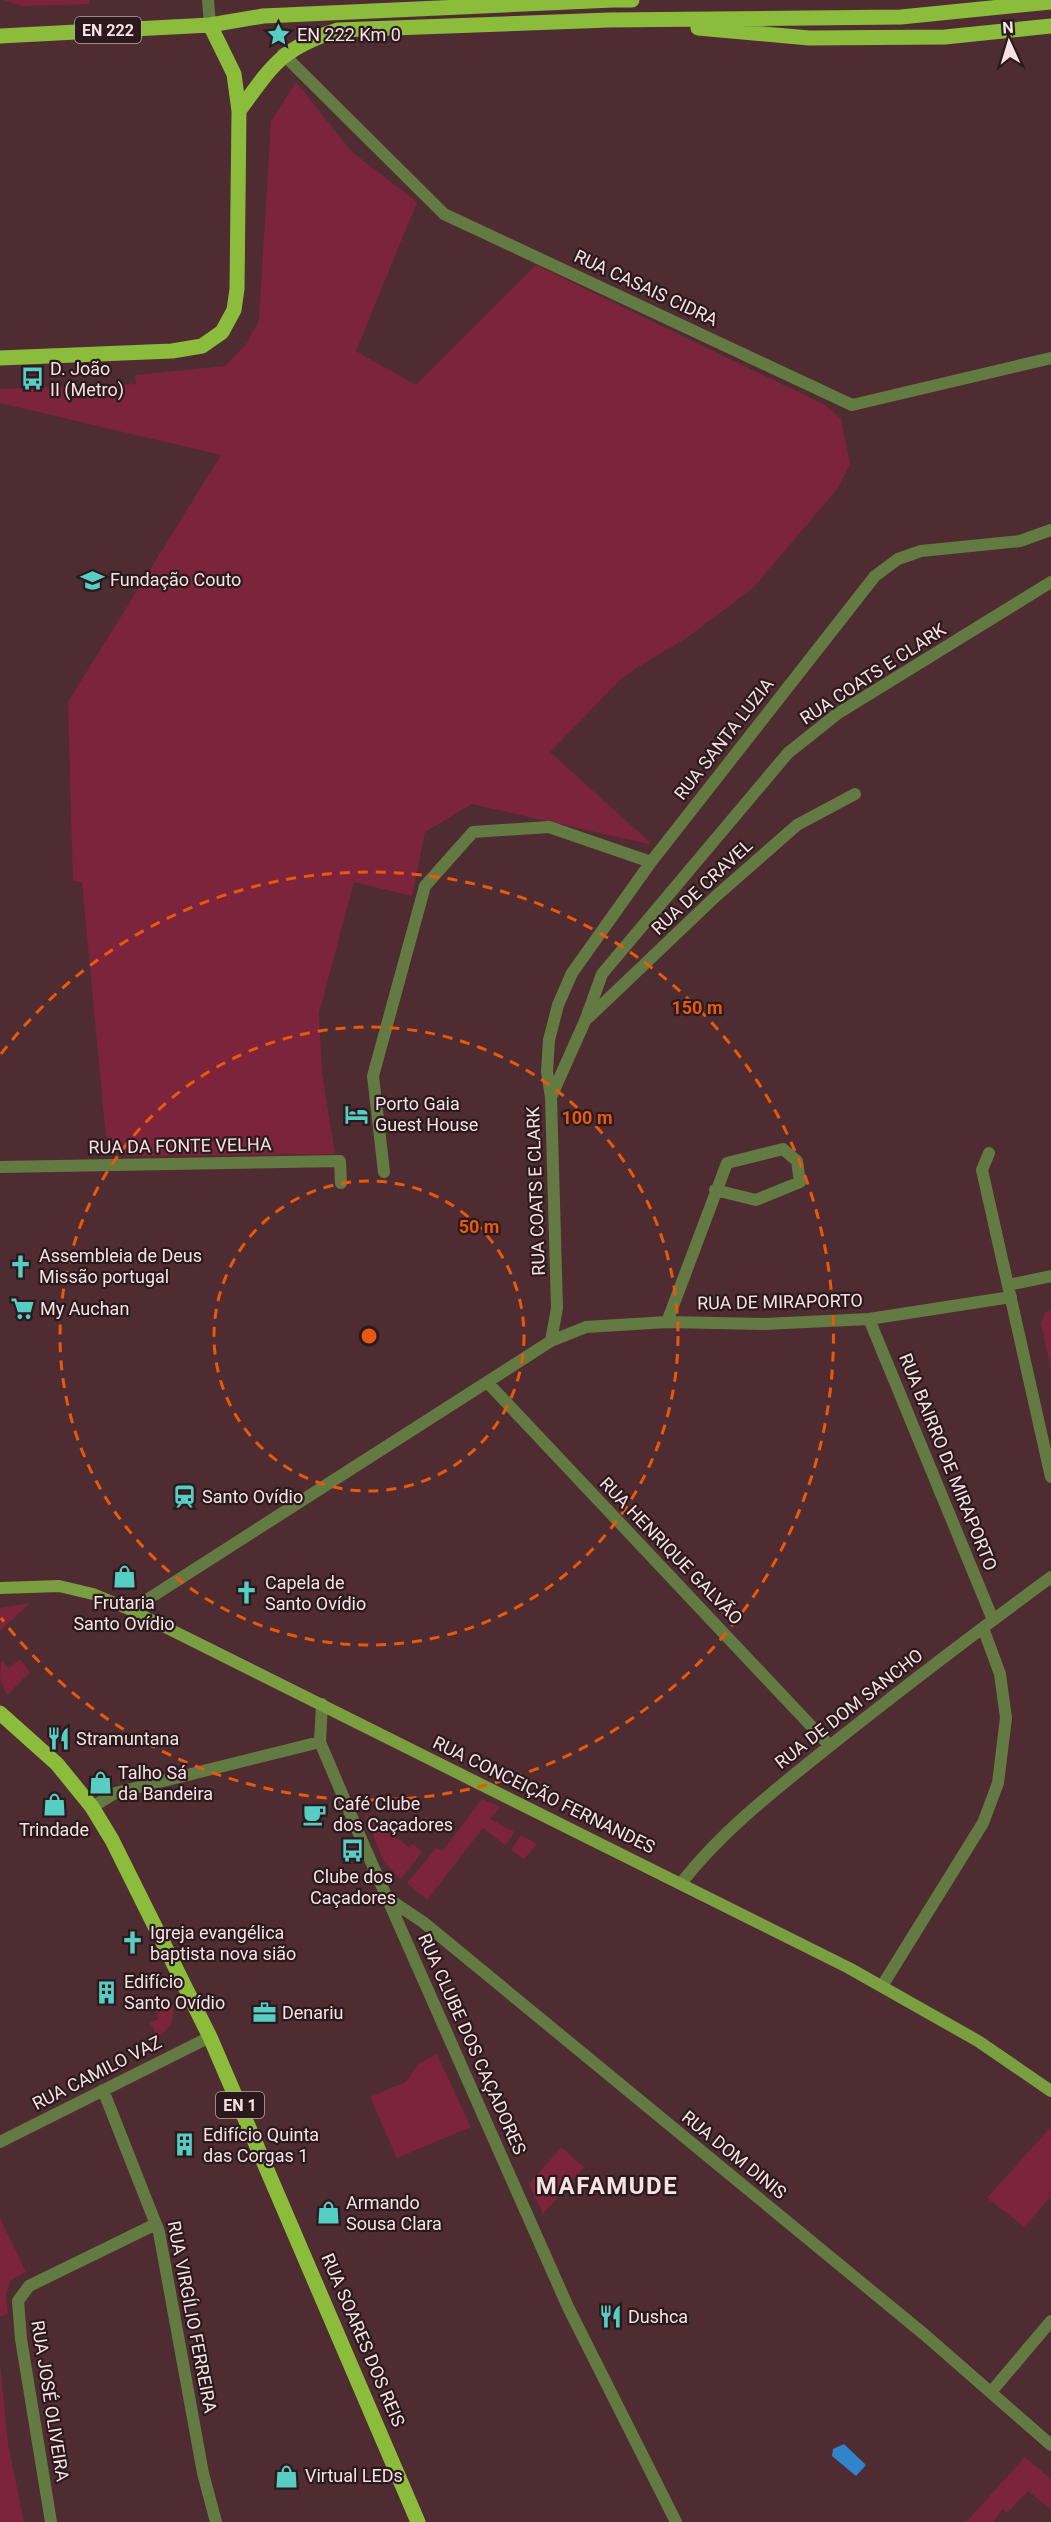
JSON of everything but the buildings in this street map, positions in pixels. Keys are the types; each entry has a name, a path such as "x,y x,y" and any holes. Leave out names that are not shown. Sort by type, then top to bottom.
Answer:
{"main road":[{"name":"EN 222","path":"2,34 210,25 263,16 611,0"},
{"path":"611,0 632,0"},
{"path":"239,111 283,54 308,40 338,30 609,20 901,17 1051,2"},
{"path":"609,20 809,38 945,37 1051,26"},
{"path":"2,359 172,351 202,346 222,332 234,310 237,289 239,111 234,74 210,25"},
{"name":"RUA CONCEIÇÃO FERNANDES","path":"0,1588 59,1586 93,1594 131,1610 580,1835 682,1882 882,1986 978,2041 1051,2091"},
{"name":"RUA SOARES DOS REIS","path":"0,1713 57,1764 92,1807 112,1840 210,2037 418,2522"}],"street":[{"path":"208,0 210,25"},
{"name":"RUA CASAIS CIDRA","path":"283,54 444,214 852,405 1051,358"},
{"name":"RUA SANTA LUZIA","path":"551,1097 547,1072 549,1040 572,973 651,862 874,576 898,559 921,551 1020,541 1051,530"},
{"name":"RUA COATS E CLARK","path":"551,1341 557,1308 551,1097 585,1021 602,974 788,753 837,714 1051,582"},
{"name":"RUA DE CRAVEL","path":"585,1021 715,897 797,825 855,794"},
{"path":"384,1172 373,1076 425,886 473,832 549,827 651,862"},
{"path":"667,1322 715,1190 727,1162 783,1149 797,1161 800,1182 756,1200 715,1190"},
{"path":"988,1153 982,1170 1051,1477"},
{"name":"RUA DA FONTE VELHA","path":"0,1167 340,1161 341,1183"},
{"name":"RUA DE MIRAPORTO","path":"551,1341 586,1327 667,1322 764,1324 869,1319 1010,1291 1051,1276"},
{"name":"RUA BAIRRO DE MIRAPORTO","path":"869,1319 988,1624 1000,1674 1006,1718 998,1783 983,1823 882,1986"},
{"path":"131,1610 551,1341"},
{"name":"RUA HENRIQUE GALVÃO","path":"487,1382 830,1746"},
{"name":"RUA DE DOM SANCHO","path":"682,1882 716,1843 760,1802 1051,1577"},
{"name":"RUA CLUBE DOS CAÇADORES","path":"322,1704 320,1742 568,2307 676,2522"},
{"path":"92,1807 115,1793 320,1742"},
{"name":"RUA DOM DINIS","path":"389,1899 423,1923 991,2392 1051,2445"},
{"name":"RUA CAMILO VAZ","path":"0,2142 210,2037"},
{"name":"RUA VIRGÍLIO FERREIRA","path":"103,2090 156,2224 203,2473 216,2522"},
{"name":"RUA JOSÉ OLIVEIRA","path":"51,2522 21,2339 18,2301 29,2286 156,2224"},
{"path":"991,2392 1051,2321"}],"shaded area":[{"path":"2,0 89,0 89,4 23,6"},
{"path":"296,82 352,152 417,202 356,351 416,385 536,265 827,406 841,419 850,464 838,488 753,588 685,639 633,670 618,682 550,752 653,845 472,804 425,832 412,896 354,882 319,1013 322,1073 335,1154 128,1156 106,1137 82,882 73,881 68,702 221,455 0,403 0,389 136,384 135,375 225,366 247,343 259,320 271,121"},
{"path":"1051,1310 1051,1370 1041,1323 1046,1312"},
{"path":"30,1603 0,1631 0,1608"},
{"path":"20,1659 30,1672 7,1695 0,1679 1,1660 9,1668"},
{"path":"482,1799 500,1807 490,1819 515,1832 505,1845 483,1828 427,1900 407,1883 436,1848 442,1851"},
{"path":"364,1813 409,1847 413,1844 422,1852 401,1879 384,1862"},
{"path":"521,1835 537,1844 524,1859 511,1850"},
{"path":"174,2006 172,2023 158,2038 150,2023 158,2019 155,2007"},
{"path":"437,2054 471,2127 397,2158 370,2097 406,2082 418,2064"},
{"path":"1051,2127 1051,2196 1025,2227 987,2198"},
{"path":"561,2147 584,2167 543,2214 529,2184"},
{"path":"0,2218 26,2272 10,2281 6,2294 8,2314 0,2317"},
{"path":"0,2365 8,2444 24,2522 0,2522"},
{"path":"1025,2457 1051,2479 1051,2509 1028,2491 1007,2513 1002,2510 993,2522 966,2522"}],"water":[{"path":"844,2444 866,2465 856,2476 832,2456 833,2449"}],"place":[{"name":"EN 222 Km 0","path":"279,35"},
{"name":"D. João II (Metro)","path":"32,379"},
{"name":"Fundação Couto","path":"92,580"},
{"name":"Porto Gaia Guest House","path":"357,1114"},
{"name":"Assembleia de Deus Missão portugal","path":"21,1266"},
{"name":"My Auchan","path":"22,1309"},
{"name":"Santo Ovídio","path":"184,1497"},
{"name":"Frutaria Santo Ovídio","path":"124,1577"},
{"name":"Capela de Santo Ovídio","path":"247,1593"},
{"name":"Stramuntana","path":"58,1739"},
{"name":"Talho Sá da Bandeira","path":"100,1783"},
{"name":"Trindade","path":"54,1804"},
{"name":"Café Clube dos Caçadores","path":"315,1814"},
{"name":"Clube dos Caçadores","path":"353,1851"},
{"name":"Igreja evangélica baptista nova sião","path":"132,1943"},
{"name":"Edifício Santo Ovídio","path":"106,1992"},
{"name":"Denariu","path":"264,2013"},
{"name":"Edifício Quinta das Corgas 1","path":"185,2145"},
{"name":"Armando Sousa Clara","path":"328,2213"},
{"name":"Dushca","path":"610,2317"},
{"name":"Virtual LEDs","path":"287,2476"}],"district":[{"name":"MAFAMUDE","path":"607,2186"}]}
